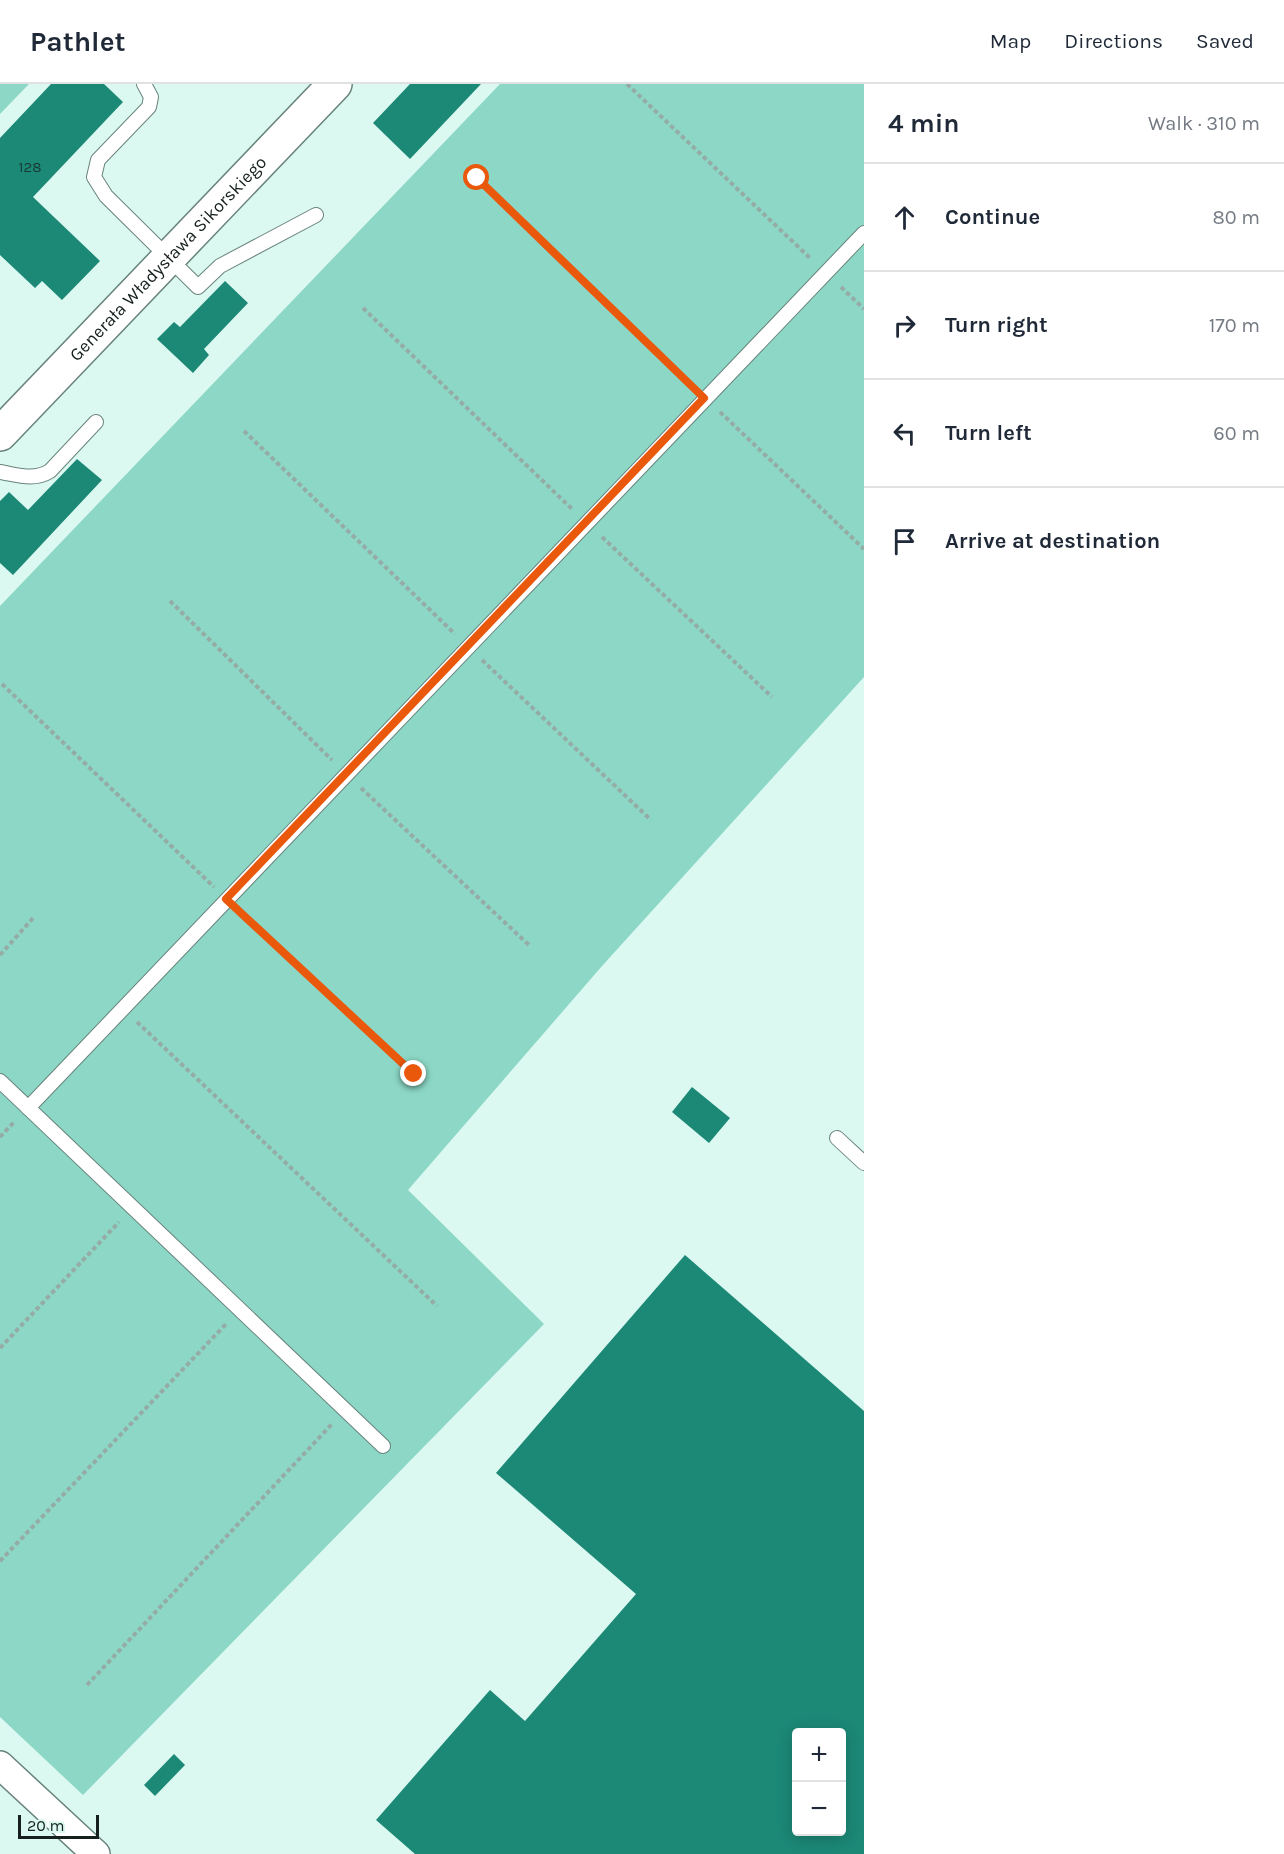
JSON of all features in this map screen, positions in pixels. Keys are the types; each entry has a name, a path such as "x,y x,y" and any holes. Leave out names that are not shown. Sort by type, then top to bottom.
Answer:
{"main road":[{"name":"Generała Władysława Sikorskiego","path":"0,434 335,84"}],"street":[{"path":"0,1765 96,1854"}],"lane":[{"path":"144,84 151,97 149,107 98,160 94,177 106,196 198,288 220,266 316,215"},
{"path":"28,1108 864,233"},
{"path":"0,472 41,477 50,471 96,422"},
{"path":"0,1081 383,1446"},
{"path":"837,1138 864,1163"}],"path":[{"path":"627,84 864,309"},
{"path":"477,178 864,549"},
{"path":"363,308 586,523 772,697"},
{"path":"244,431 651,820"},
{"path":"2,684 226,899 414,1074"},
{"path":"0,955 34,917"},
{"path":"122,1008 437,1306"},
{"path":"0,1348 133,1208"},
{"path":"0,1561 240,1310"},
{"path":"87,1685 345,1410"}],"green space":[{"path":"0,84 29,84 0,114"},
{"path":"500,84 864,84 864,677 602,966 408,1190 544,1324 83,1795 0,1717 0,606"}],"building":[{"path":"51,84 104,84 123,102 33,197 100,261 62,300 42,281 35,288 0,255 0,138"},
{"path":"410,84 481,84 410,159 373,123"},
{"path":"225,281 248,303 204,349 209,355 193,373 157,339 174,322 180,327"},
{"path":"77,459 102,480 13,575 0,563 0,501 9,492 28,510"},
{"path":"692,1087 730,1118 709,1143 672,1112"},
{"path":"685,1255 864,1411 864,1854 415,1854 376,1820 490,1690 525,1721 636,1594 496,1473"},
{"path":"174,1754 185,1765 155,1796 144,1785"}],"route":[{"path":"414,1074 226,899 347,775 704,398 477,178"}]}
